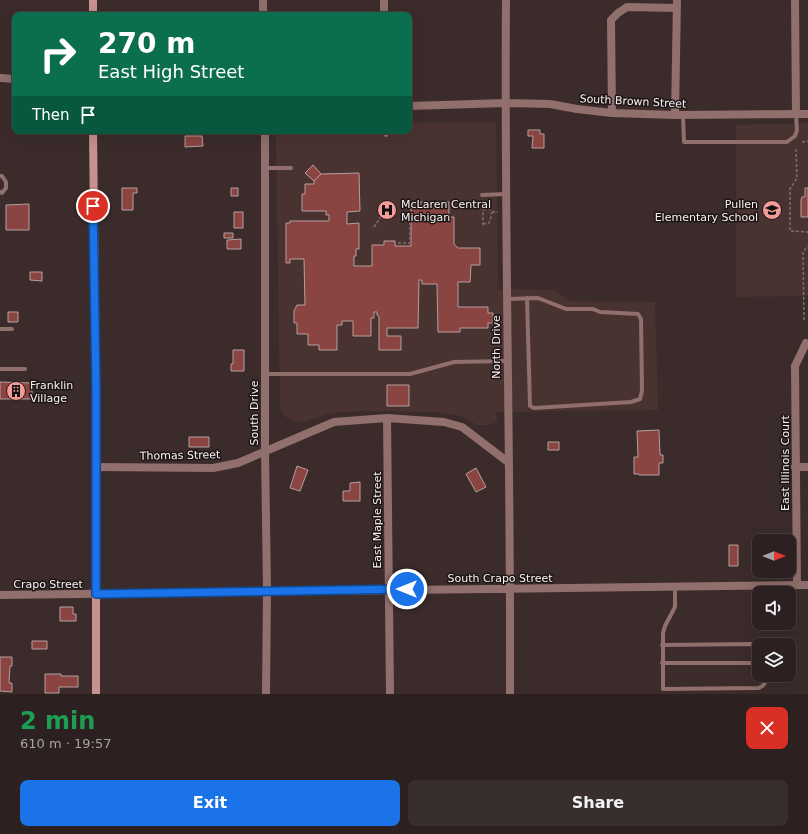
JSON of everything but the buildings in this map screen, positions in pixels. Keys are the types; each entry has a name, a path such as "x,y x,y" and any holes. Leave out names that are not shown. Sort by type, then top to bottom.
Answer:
{"street":[{"path":"93,0 93,12"},
{"path":"263,0 263,12"},
{"path":"384,0 384,12"},
{"name":"North Drive","path":"506,0 505,103 510,694"},
{"path":"795,0 796,114"},
{"path":"612,113 611,20 627,7 677,4 679,115"},
{"path":"0,78 12,79"},
{"name":"South Brown Street","path":"412,106 505,103 550,104 577,110 612,113 679,115 808,114"},
{"path":"93,134 96,387 96,694"},
{"name":"South Drive","path":"265,134 266,694"},
{"name":"East Illinois Court","path":"797,585 795,366 806,343"},
{"name":"Thomas Street","path":"95,467 213,468 238,463 265,450 334,422 388,418 444,422 462,427 508,462"},
{"name":"East Maple Street","path":"388,418 390,694"},
{"path":"796,467 808,467"},
{"name":"South Crapo Street","path":"96,594 389,589 808,585"},
{"name":"Crapo Street","path":"0,595 96,594"}],"lane":[{"path":"679,115 684,142 787,142 792,140 797,130 796,114"},
{"path":"265,168 290,168"},
{"path":"0,176 2,176 6,182 6,188 2,193 0,192"},
{"path":"482,194 506,194"},
{"path":"507,299 527,298 538,298 566,309 593,309 600,312 638,314 641,319 642,391 640,400 631,402 534,408 530,406 527,298"},
{"path":"0,329 12,329"},
{"path":"265,374 410,374 454,362 507,361"},
{"path":"0,369 25,369"},
{"path":"663,694 663,633 675,607 675,587"},
{"path":"662,645 752,644"},
{"path":"662,663 752,663"},
{"path":"663,689 758,688 762,687 765,682"}],"path":[{"path":"802,142 808,141"},
{"path":"796,149 797,178 790,189 790,231 808,232"},
{"path":"398,243 410,243 410,199"},
{"path":"483,227 483,210 489,209 492,212 498,212"},
{"path":"374,227 384,212"},
{"path":"483,224 489,223 492,212"},
{"path":"804,320 803,252 808,246"}],"shaded area":[{"name":"McLaren Central Michigan","path":"496,122 498,289 554,290 571,301 655,302 658,410 496,412 497,422 488,425 477,425 462,416 437,412 363,411 331,413 307,421 296,422 286,417 280,409 276,134 412,134 412,123"},
{"name":"Pullen Elementary School","path":"808,123 808,296 736,297 736,125"}],"place":[{"name":"McLaren Central Michigan","path":"387,210"},
{"name":"Pullen Elementary School","path":"772,210"},
{"name":"Franklin Village","path":"16,391"}],"route":[{"path":"93,206 96,387 96,594 407,589"}]}
